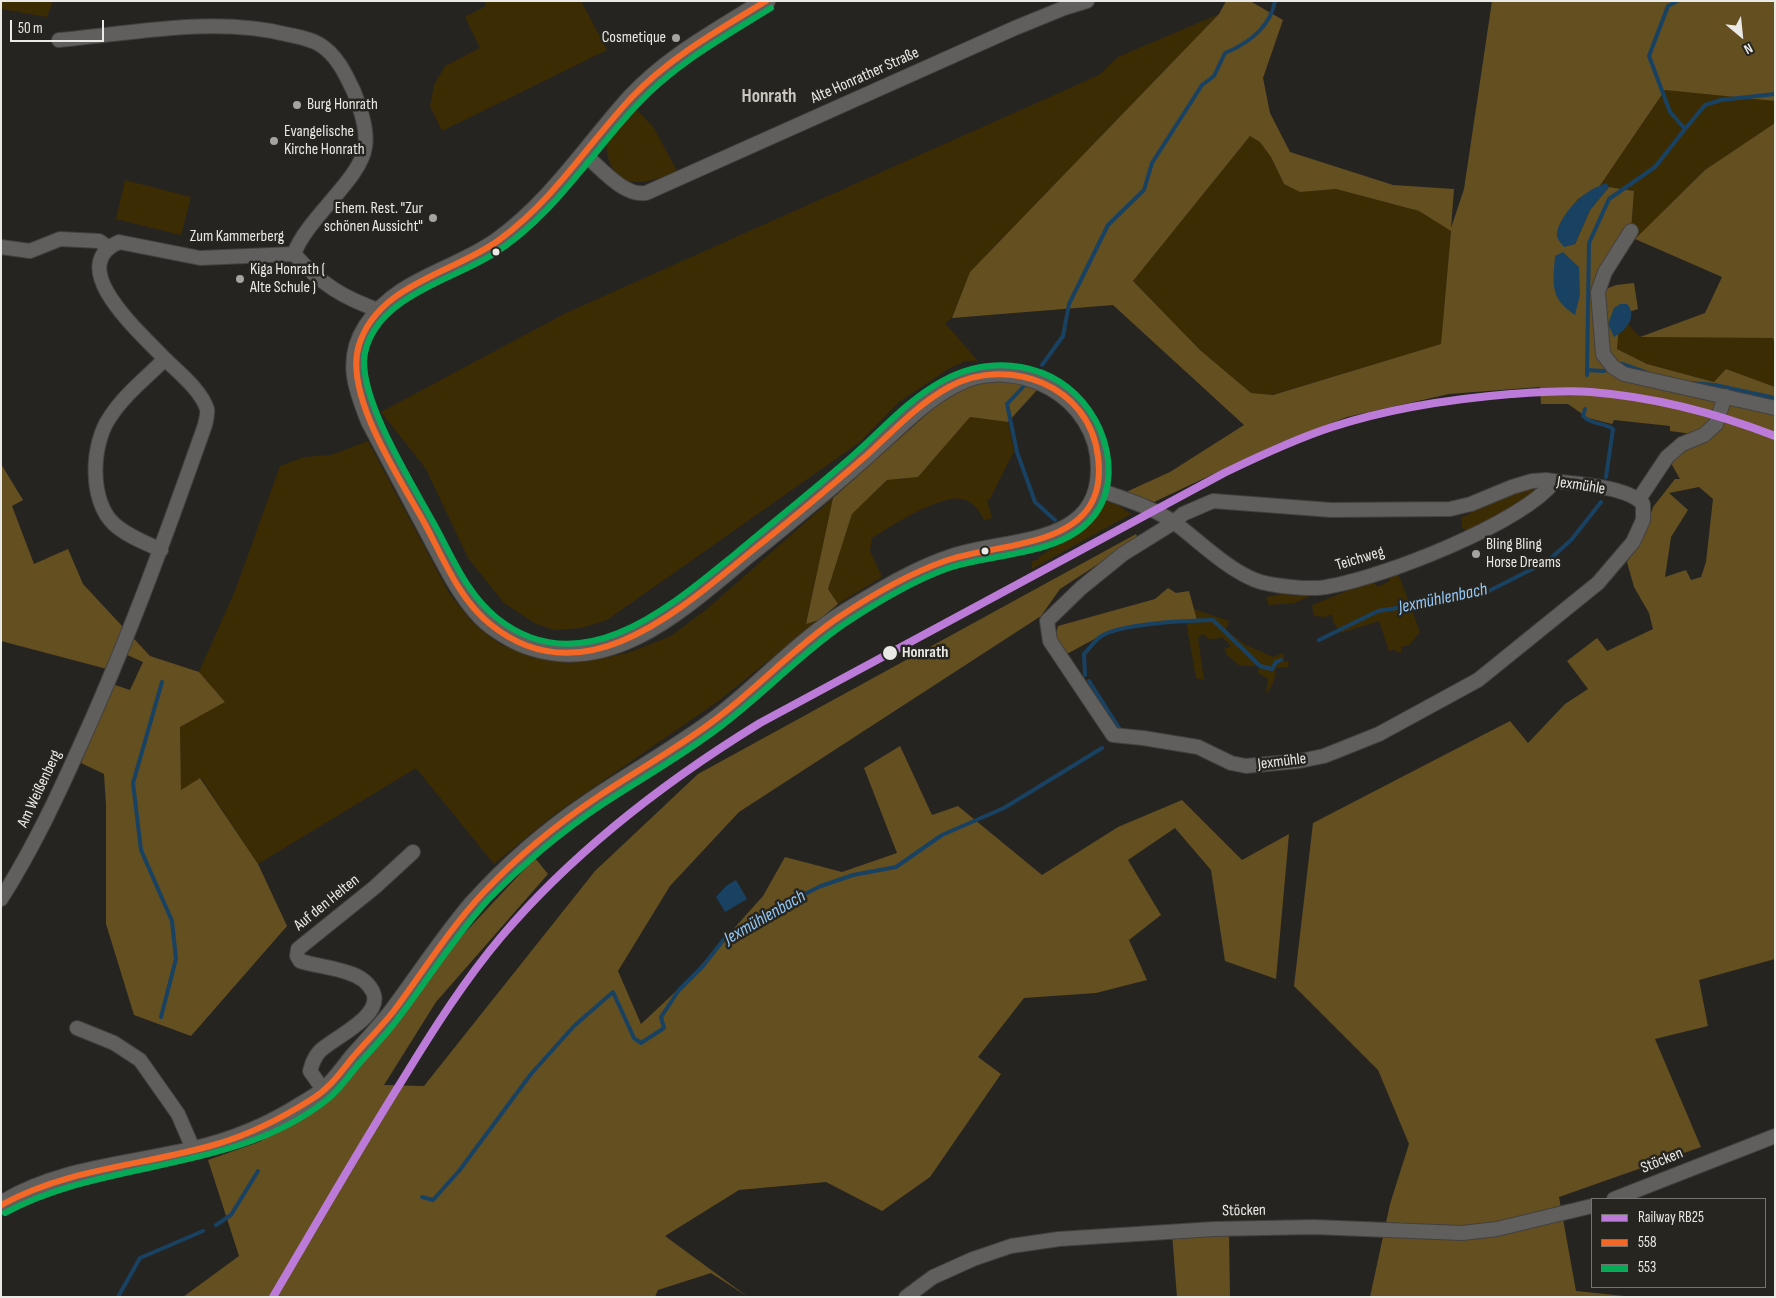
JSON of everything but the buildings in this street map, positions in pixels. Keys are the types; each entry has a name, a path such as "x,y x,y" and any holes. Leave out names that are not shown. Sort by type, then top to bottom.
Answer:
{"street":[{"path":"1,1205 19,1194 44,1184 95,1170 194,1151 270,1126 324,1091 390,1016 470,907 544,835 586,805 680,746 722,715 796,650 834,621 868,599 950,558 1046,538 1060,532 1080,518 1099,490 1100,462 1098,447 1084,418 1064,395 1037,378 1023,374 996,372 971,376 952,385 922,406 826,491 668,618 620,643 589,651 561,651 533,647 497,629 481,616 457,584 370,421 356,383 354,361 367,327 380,311 408,288 499,240 531,214 562,183 633,97 657,74 684,53 766,1"},
{"name":"Alte Honrather Straße","path":"584,154 628,190 638,194 646,193 1015,28 1064,8 1087,1"},
{"path":"59,40 201,26 274,31 317,43 328,51 345,71 355,96 362,118 366,146 353,171 302,236 294,254"},
{"path":"1631,231 1605,272 1598,292 1603,354 1612,367 1624,374 1775,408"},
{"name":"Zum Kammerberg","path":"1,247 30,251 60,239 99,241 108,247 119,242 200,258 294,254 314,276 342,296 380,311"},
{"path":"108,247 100,257 98,273 104,288 121,311 195,390 208,410 205,425 161,550 115,525 104,511 95,467 109,418 165,359"},
{"path":"1639,499 1667,457 1682,444 1704,435 1716,424 1725,396"},
{"name":"Jexmühle","path":"1532,480 1608,490 1632,495 1639,499 1643,504 1643,520 1623,556 1598,583 1478,680 1379,734 1324,756 1299,761 1246,766 1231,763 1198,748 1143,738 1113,735 1050,641 1047,621 1074,594 1123,554 1173,522 1182,514 1212,501 1331,510 1450,509 1470,504 1532,480"},
{"name":"Teichweg","path":"1173,522 1236,569 1256,581 1307,588 1325,588 1364,578 1483,532 1543,495 1554,482"},
{"path":"1099,490 1154,510 1173,522"},
{"name":"Am Weißenberg","path":"1,899 29,854 104,691 161,550"},
{"name":"Auf den Helten","path":"324,1091 310,1072 313,1060 328,1044 354,1028 374,1002 374,995 366,982 349,973 300,961 297,956 298,949 413,852"},
{"path":"77,1028 114,1043 140,1060 178,1114 194,1151"},
{"name":"Stöcken","path":"1617,1198 1775,1136"},
{"name":"Stöcken","path":"906,1297 933,1277 972,1259 1011,1246 1059,1239 1214,1229 1305,1227 1462,1233 1497,1229 1591,1206"}],"shaded area":[{"path":"1,1 53,1 47,17 1,9"},
{"path":"484,1 581,1 607,50 442,131 430,106 434,85 445,66 480,48 465,17 486,6"},
{"path":"1226,1 1250,1 1283,20 1263,78 1270,113 1290,152 1393,185 1454,189 1451,228 1464,189 1492,1 1775,1 1775,101 1665,90 1599,187 1578,199 1557,232 1564,246 1575,244 1590,210 1609,187 1634,191 1631,231 1598,292 1616,285 1634,283 1638,309 1620,315 1617,349 1647,364 1714,382 1726,369 1775,387 1775,959 1699,980 1708,1026 1655,1039 1701,1147 1559,1197 1576,1291 1634,1297 1370,1297 1390,1204 1409,1144 1378,1070 1294,986 1313,823 1510,721 1528,743 1565,704 1588,689 1567,661 1597,638 1607,651 1653,629 1649,613 1634,587 1627,562 1641,541 1653,507 1675,479 1680,479 1671,463 1696,442 1692,434 1670,431 1670,426 1614,420 1612,424 1588,418 1568,404 1541,404 1540,387 1449,394 1347,417 1277,444 1154,502 1126,492 1170,472 1244,425 1113,305 952,318 970,272 1219,14","holes":["1250,136 1260,142 1271,157 1284,184 1300,192 1336,189 1419,211 1451,231 1441,344 1273,395 1251,393 1200,350 1133,281","1699,487 1713,499 1706,562 1701,577 1691,580 1686,570 1665,577 1671,537 1688,510 1669,493"]},
{"path":"1219,14 970,272 952,318 945,323 978,361 987,362 966,361 950,368 899,402 860,442 607,620 581,628 555,630 536,624 504,603 468,558 426,469 381,412 566,313 1099,75 1118,57"},
{"path":"1665,90 1775,101 1775,123 1705,170 1635,239 1631,231 1634,191 1609,187 1606,184 1599,187"},
{"path":"635,108 654,128 677,171 658,179 638,182 629,181 621,177 614,170 606,148 608,141"},
{"path":"1775,123 1775,348 1773,338 1640,337 1705,313 1722,277 1635,239 1705,170"},
{"path":"1250,136 1260,141 1271,157 1284,184 1300,192 1336,189 1419,211 1451,231 1441,344 1272,395 1251,393 1200,350 1133,281"},
{"path":"125,180 191,197 181,235 116,219"},
{"path":"1620,315 1640,337 1773,338 1775,387 1726,369 1715,382 1647,364 1617,349"},
{"path":"1014,380 1038,389 1008,422 970,417 918,477 887,480 852,514 828,589 838,604 819,620 806,624 833,498 937,405 973,384"},
{"path":"970,417 1008,422 1014,451 990,499 987,500 992,518 984,520 973,504 962,499 953,499 929,506 903,519 872,538 870,551 882,577 838,604 828,589 852,514 887,480 918,477"},
{"path":"368,441 449,593 472,622 500,644 537,658 570,663 628,653 671,636 707,609 833,498 806,624 819,620 717,702 555,814 494,864 416,768 258,864 201,778 181,790 180,727 225,702 199,672 235,591 280,466 305,457 331,455"},
{"path":"1,464 23,500 12,506 34,564 68,549 83,584 150,656 199,672 225,702 180,727 181,790 200,778 258,864 287,926 191,1036 134,1015 106,924 106,805 104,774 81,763 112,684 130,690 143,662 116,650 107,669 1,641"},
{"path":"1532,483 1543,490 1467,531 1462,528 1461,517 1468,515 1475,507"},
{"path":"1104,501 1117,504 1131,514 1032,569 1032,561 1038,560 1039,557 1078,531"},
{"path":"1136,534 1138,538 1060,589 1041,616 739,812 670,886 618,971 641,1024 686,982 763,896 785,857 842,872 897,853 864,768 900,746 932,815 958,806 1042,875 1118,827 1182,800 1242,860 1289,834 1276,979 1225,961 1211,870 1175,828 1128,860 1161,915 1129,940 1147,980 1096,993 1024,998 978,1057 1001,1074 930,1177 882,1211 826,1182 739,1190 665,1236 748,1297 711,1273 658,1290 655,1297 183,1297 239,1256 208,1160 259,1142 331,1098 428,972 535,858 548,874 436,1002 384,1085 424,1086 595,871 698,774"},
{"path":"1398,573 1420,632 1409,645 1401,647 1401,653 1394,650 1389,651 1379,621 1341,633 1333,622 1332,614 1325,617 1314,616 1312,605 1374,580 1377,587 1390,581 1388,576"},
{"path":"1168,588 1176,593 1189,591 1197,620 1132,627 1100,636 1065,655 1054,642 1058,626 1155,599"},
{"path":"1290,589 1319,592 1294,603 1269,605 1266,597 1281,594"},
{"path":"1194,609 1229,621 1226,630 1246,645 1273,657 1283,653 1284,661 1289,662 1288,667 1276,668 1274,681 1268,692 1266,693 1268,679 1258,673 1259,666 1240,666 1227,655 1224,649 1231,646 1223,638 1209,639 1203,634 1198,638 1204,680 1196,678 1186,621 1197,620"},
{"path":"1229,1233 1230,1297 1177,1297 1172,1234"}],"water":[{"path":"1606,183 1609,187 1590,210 1575,244 1564,247 1557,235 1561,222 1573,204 1583,195"},
{"path":"1563,252 1579,267 1580,295 1575,315 1561,302 1555,289 1555,256"},
{"path":"1620,304 1627,304 1630,309 1631,318 1623,331 1614,337 1608,324 1614,308"},
{"path":"736,880 747,899 725,912 716,897 726,886"}],"waterway":[{"path":"1042,365 1063,336 1069,304 1108,225 1144,190 1152,163 1202,85 1214,76 1225,53 1250,39 1263,27 1275,1"},
{"path":"1587,370 1589,243 1609,199 1655,167 1685,129 1670,112 1649,56 1668,6 1677,1"},
{"path":"1685,129 1705,105 1721,100 1775,94"},
{"name":"Jexmühlenbach","path":"1619,366 1622,364 1645,372"},
{"name":"Jexmühlenbach","path":"1587,375 1587,370 1604,371 1609,369"},
{"name":"Jexmühlenbach","path":"1691,383 1715,385 1775,398"},
{"path":"1023,387 1007,404 1017,452 1035,502 1055,520"},
{"name":"Jexmühlenbach","path":"1585,409 1583,416 1586,419 1613,429 1606,477"},
{"name":"Jexmühlenbach","path":"1319,640 1378,611 1483,594 1548,561 1572,539 1601,502"},
{"name":"Jexmühlenbach","path":"1085,675 1084,654 1100,637 1123,629 1171,622 1213,620 1260,666 1272,669 1276,662 1281,660"},
{"name":"Jexmühlenbach","path":"1089,681 1119,728"},
{"path":"161,1017 176,959 172,921 141,850 133,783 162,682"},
{"name":"Jexmühlenbach","path":"422,1197 433,1200 459,1171 531,1074 574,1026 613,992 634,1038 641,1043 664,1028 661,1017 679,990 703,966 725,938 778,907 821,886 853,875 896,867 942,835 1004,808 1102,748"},
{"path":"216,1225 231,1215 258,1171"},
{"name":"Jexmühlenbach","path":"118,1297 140,1258 203,1231"}],"rail line":[{"name":"RB25","path":"273,1297 353,1160 426,1042 449,1006 501,937 559,876 622,820 689,769 760,723 1224,473 1291,442 1354,420 1421,405 1488,396 1581,391 1615,394 1684,407 1730,420 1775,436"}],"transit line":[{"name":"558","path":"1,1205 27,1192 81,1175 230,1140 266,1125 312,1099 334,1080 388,1018 471,906 510,866 553,829 599,796 712,722 822,629 864,601 931,566 963,556 1027,542 1067,528 1082,516 1093,500 1097,490 1098,457 1092,432 1080,411 1063,395 1043,383 1020,376 996,374 972,378 949,387 927,401 797,515 695,597 663,619 629,638 595,650 560,653 525,645 490,624 469,603 445,564 425,524 389,461 367,412 359,388 356,365 359,345 369,324 383,308 400,294 419,282 481,251 518,225 553,190 632,97 662,69 766,1"},
{"name":"553","path":"5,1213 44,1195 85,1183 211,1154 252,1141 291,1123 328,1099 336,1091 392,1026 452,944 488,900 557,837 603,804 716,730 826,637 881,601 921,579 949,568 1015,554 1060,541 1079,530 1095,515 1105,495 1109,473 1104,440 1089,410 1075,394 1059,381 1040,372 1021,367 1001,365 981,367 961,372 942,381 917,397 836,470 710,575 653,615 623,631 592,641 560,644 529,637 497,618 470,589 403,469 379,418 370,394 365,372 365,353 372,334 384,318 399,304 492,255 513,240 552,205 619,125 652,90 701,52 771,8"}],"place":[{"name":"Cosmetique","path":"676,38"},
{"name":"Burg Honrath","path":"297,105"},
{"name":"Evangelische Kirche Honrath","path":"274,141"},
{"name":"Ehem. Rest. \"Zur schönen Aussicht\"","path":"433,218"},
{"name":"Kiga Honrath ( Alte Schule )","path":"240,279"},
{"name":"Bling Bling Horse Dreams","path":"1476,554"},
{"name":"Honrath","path":"890,653"}],"district":[{"name":"Honrath","path":"769,97"}]}
